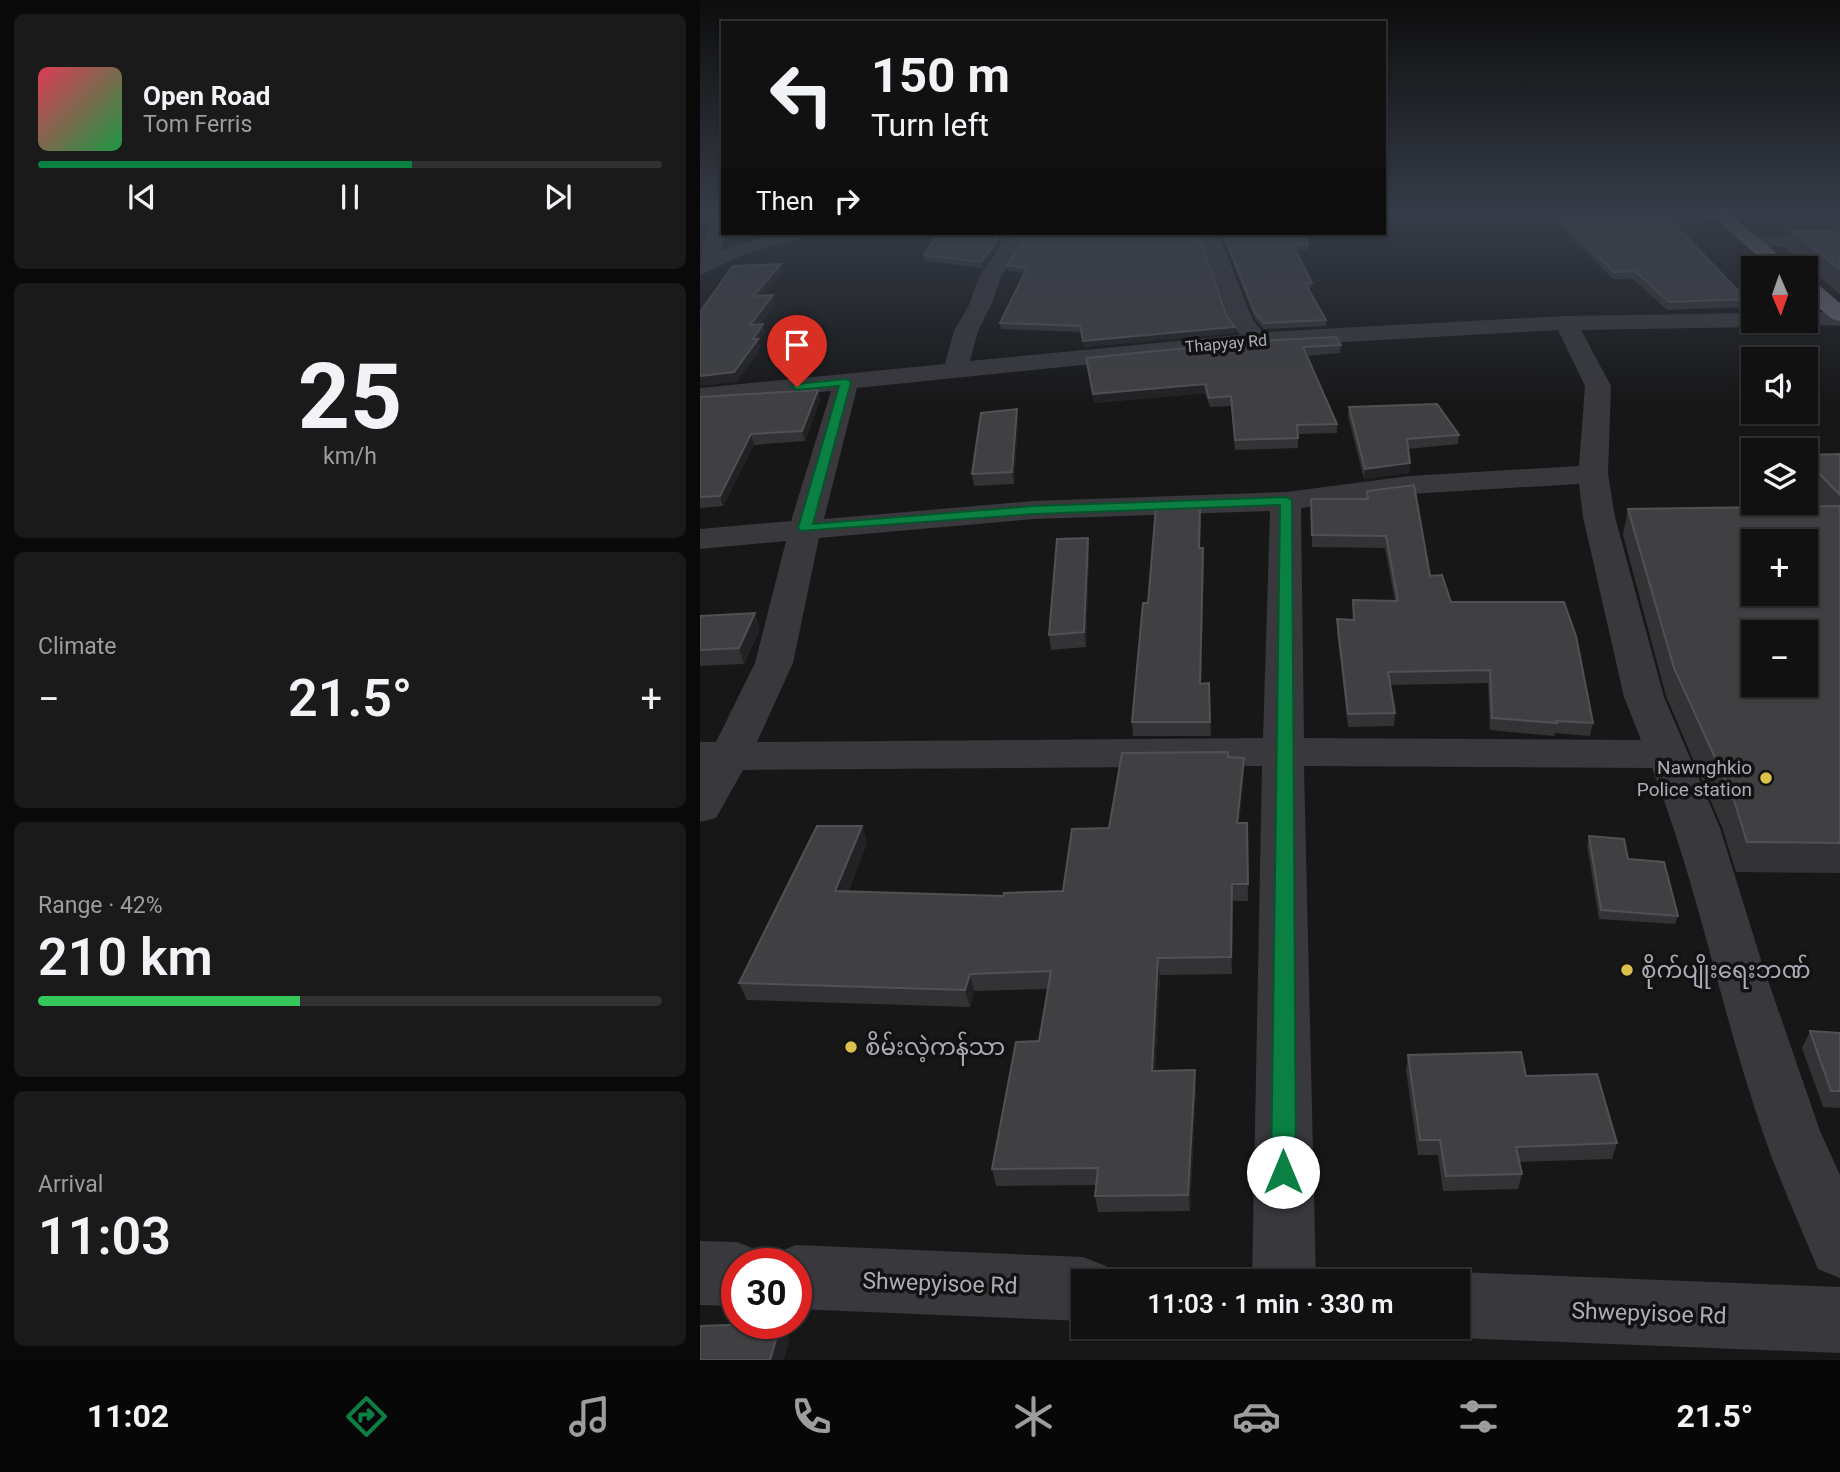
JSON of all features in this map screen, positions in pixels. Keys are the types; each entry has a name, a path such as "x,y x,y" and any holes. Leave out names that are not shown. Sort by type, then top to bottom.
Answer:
{"highway":[{"path":"1818,296 1840,313"}],"street":[{"path":"956,369 966,331 991,275"},
{"path":"1224,275 1242,322 1257,340"},
{"path":"1818,319 1840,319"},
{"name":"Thapyay Rd","path":"700,396 1257,340 1566,323 1741,320"},
{"path":"1566,323 1598,386 1593,474 1602,529 1644,697 1698,828 1737,963 1791,1130 1840,1247"},
{"path":"700,807 715,755 774,663 805,528 846,382"},
{"path":"700,539 1034,510 1286,500 1409,485 1593,474"},
{"path":"1284,1269 1283,752 1286,500"},
{"path":"715,755 1283,752 1668,754"},
{"path":"700,1273 721,1274"},
{"name":"Shwepyisoe Rd","path":"812,1278 1071,1288"},
{"name":"Shwepyisoe Rd","path":"1470,1305 1840,1320"}],"building":[{"path":"726,275 771,275 753,296 773,295 750,325 763,324 753,339 758,339 734,372 700,376 700,312"},
{"path":"1023,275 1213,275 1227,317 1235,327 1083,341 1080,326 1000,323"},
{"path":"1240,275 1308,275 1312,283 1305,283 1326,320 1264,323 1255,313"},
{"path":"1640,275 1724,275 1741,294 1741,299 1669,302"},
{"path":"1336,337 1341,345 1303,347 1337,424 1297,425 1298,438 1235,440 1231,396 1209,398 1205,384 1093,394 1086,358 1257,341"},
{"path":"818,390 802,431 751,434 720,496 700,497 700,397"},
{"path":"1437,404 1459,435 1407,439 1410,463 1365,469 1349,407"},
{"path":"1017,409 1012,472 972,474 981,413"},
{"path":"1840,454 1840,495 1818,472 1818,455"},
{"path":"1414,485 1430,576 1442,575 1451,602 1564,602 1576,636 1593,723 1492,718 1490,670 1388,672 1395,713 1348,714 1337,619 1354,620 1353,600 1398,601 1386,536 1312,535 1311,499 1368,499 1367,491"},
{"path":"1200,505 1199,548 1203,548 1200,684 1209,683 1210,722 1132,722 1143,603 1148,603 1156,506"},
{"name":"Nawnghkio Police station","path":"1818,506 1840,506 1840,843 1747,842 1733,797 1674,668 1628,509 1741,507 1741,515 1818,515"},
{"path":"1088,538 1084,632 1049,635 1057,539"},
{"path":"755,613 739,648 700,650 700,616"},
{"path":"1228,752 1228,757 1244,758 1237,823 1247,823 1248,884 1232,884 1231,957 1158,958 1152,1071 1195,1070 1188,1195 1095,1196 1098,1168 992,1169 1016,1042 1039,1041 1051,971 970,974 965,990 739,983 817,826 862,826 835,891 1003,896 1004,893 1063,891 1072,829 1109,828 1122,753"},
{"path":"1589,836 1624,839 1628,859 1664,862 1678,916 1601,910"},
{"path":"1810,1031 1840,1033 1840,1091 1831,1091"},
{"path":"1521,1052 1526,1076 1597,1074 1617,1143 1516,1147 1522,1174 1446,1176 1440,1140 1420,1140 1408,1055"},
{"path":"721,1325 721,1339 776,1339 770,1360 700,1360 700,1326"}],"place":[{"name":"Nawnghkio Police station","path":"1766,778"},
{"name":"စိုက်ပျိုးရေးဘဏ်","path":"1627,970"},
{"name":"စိမ်းလဲ့ကန်သာ","path":"851,1047"}],"route":[{"path":"797,387 846,382 805,528 1034,510 1286,500 1283,1172"}]}
